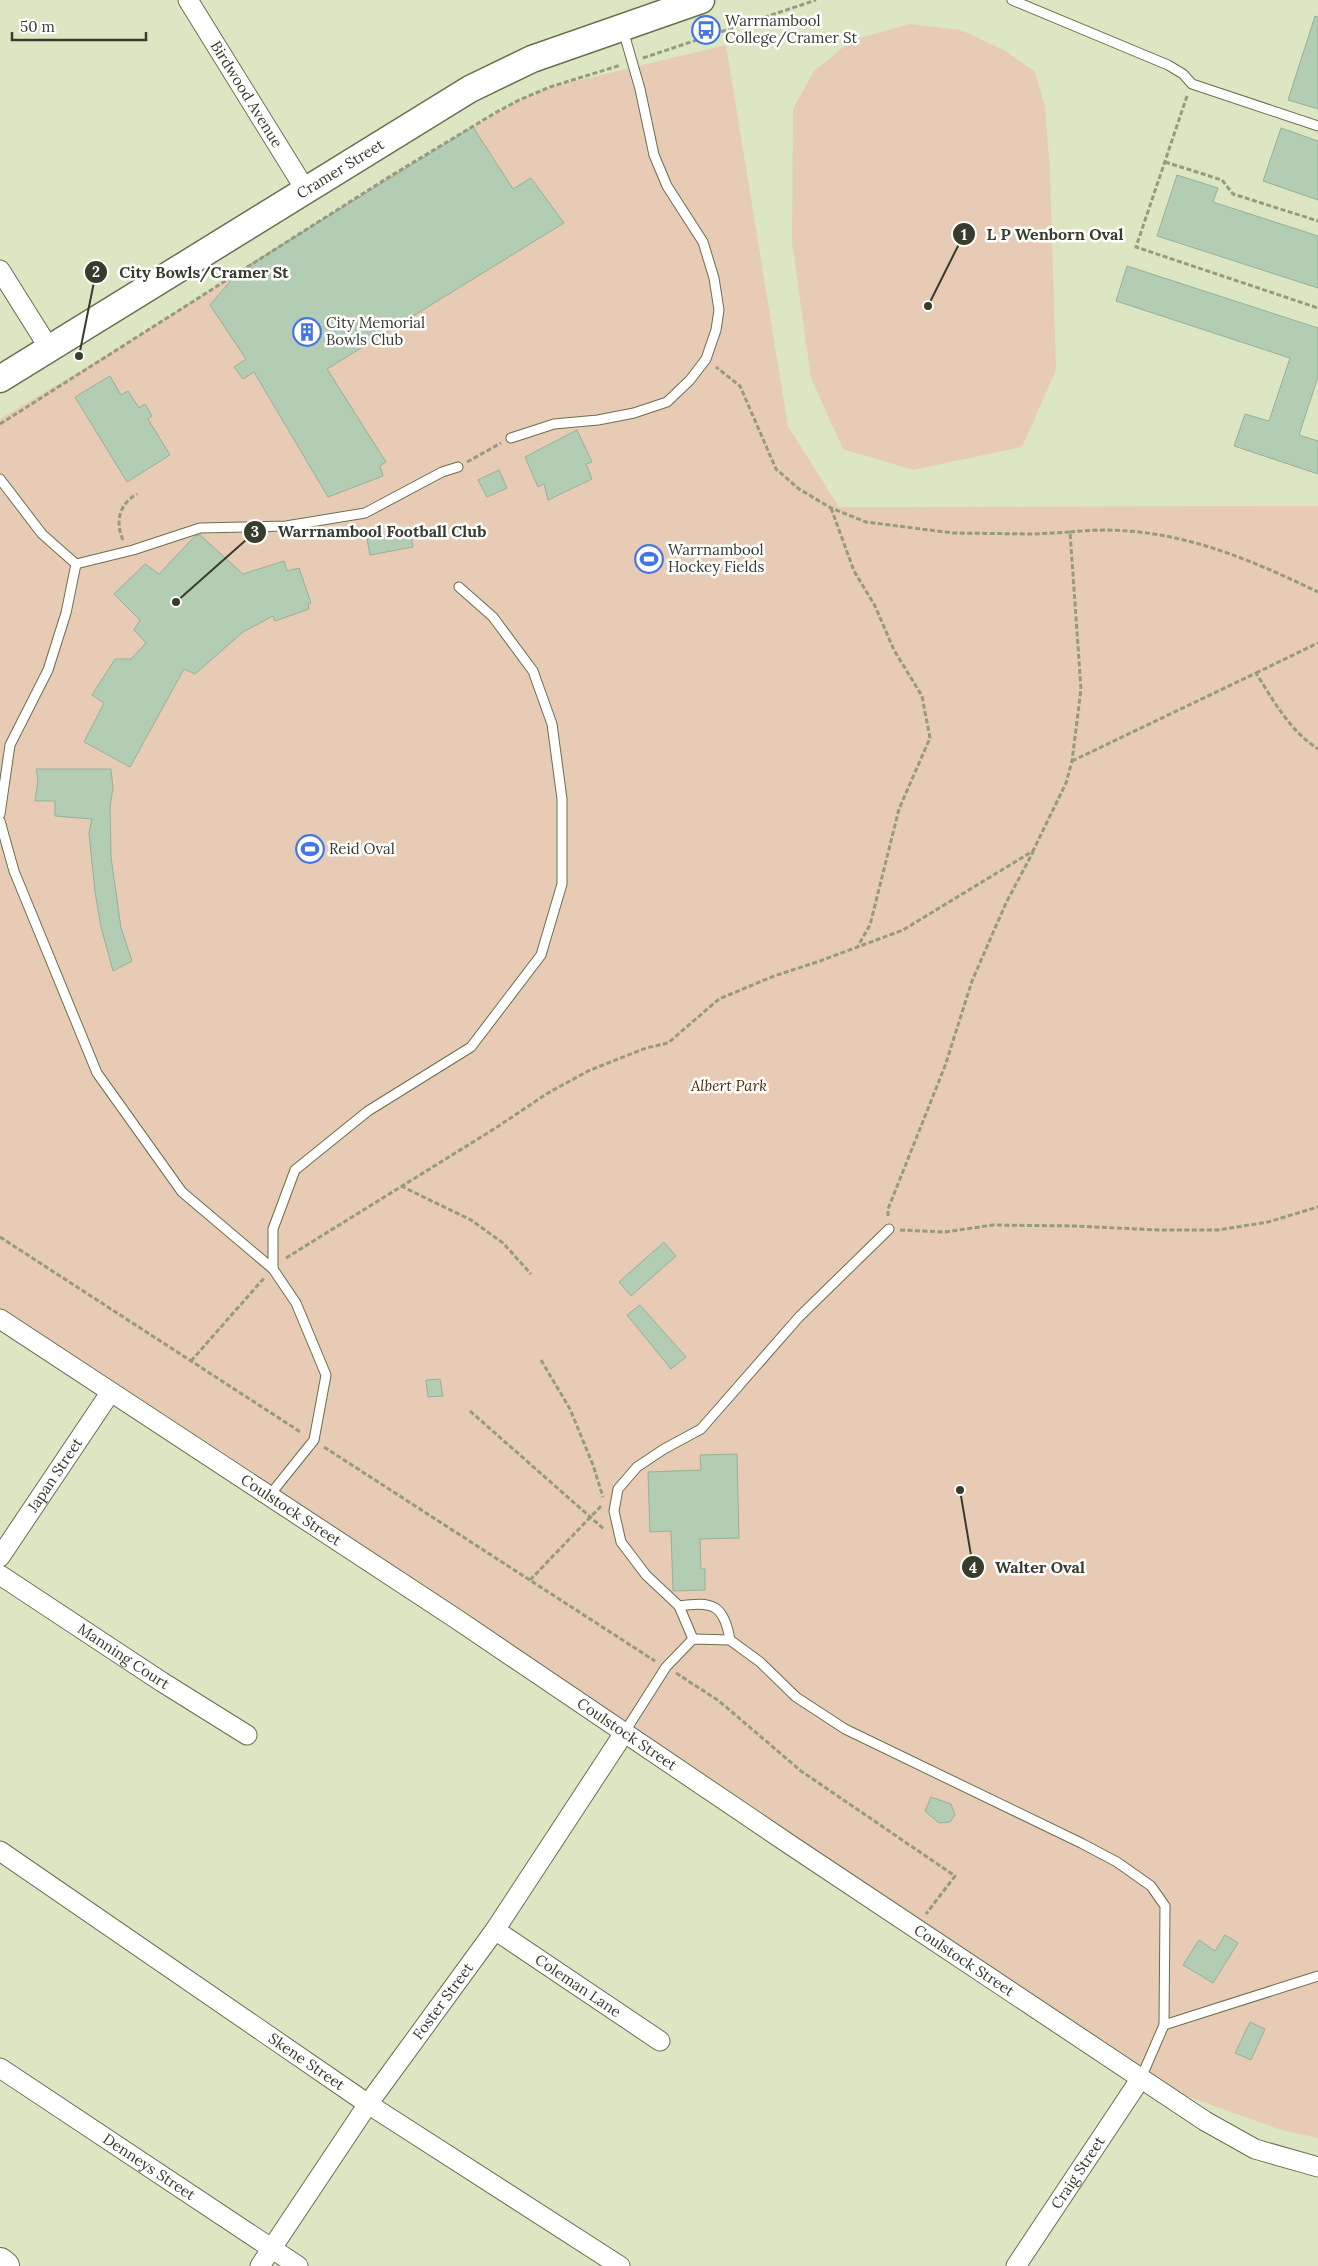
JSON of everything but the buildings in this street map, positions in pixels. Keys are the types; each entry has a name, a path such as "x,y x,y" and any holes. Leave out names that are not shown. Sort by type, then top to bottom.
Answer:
{"highway":[{"path":"0,2262 5,2266"}],"street":[{"name":"Birdwood Avenue","path":"188,0 305,189"},
{"name":"Cramer Street","path":"0,379 305,189 470,89 532,59 622,28 685,2"},
{"path":"0,270 49,348"},
{"name":"Coulstock Street","path":"0,1319 269,1496 1205,2121 1255,2149 1318,2167"},
{"name":"Japan Street","path":"3,1545 110,1393"},
{"name":"Manning Court","path":"0,1575 162,1682 247,1735"},
{"name":"Foster Street","path":"260,2266 368,2104 495,1930 624,1733"},
{"name":"Skene Street","path":"0,1851 368,2104 620,2266"},
{"name":"Coleman Lane","path":"495,1930 660,2041"},
{"name":"Denneys Street","path":"0,2068 298,2266"},
{"name":"Craig Street","path":"1016,2266 1141,2078"}],"lane":[{"path":"1012,0 1168,65 1183,74 1192,84 1318,126"},
{"path":"511,438 554,424 598,420 634,413 667,402 690,380 706,359 716,330 719,310 714,278 703,242 666,186 654,155 632,61 622,28"},
{"path":"76,564 129,551 200,528 286,526 365,513 442,472 458,467"},
{"path":"0,479 42,534 76,564"},
{"path":"0,814 10,745 48,670 66,613 76,564"},
{"path":"273,1269 273,1229 295,1170 368,1111 471,1047 541,955 562,884 562,799 552,724 533,671 492,617 460,587"},
{"path":"0,822 14,871 97,1073 182,1192 273,1269 296,1303 326,1375 314,1440 269,1496"},
{"path":"693,1639 678,1606 646,1575 621,1542 614,1510 618,1489 637,1467 664,1449 702,1429 799,1317 889,1229"},
{"path":"678,1606 696,1604 710,1605 716,1608 721,1612 727,1624 730,1640"},
{"path":"624,1733 666,1667 693,1639 730,1640 760,1662 796,1696 845,1729 1117,1862 1150,1886 1165,1906 1164,2025 1141,2078"},
{"path":"1164,2025 1318,1976"}],"path":[{"path":"0,424 372,187 519,100 550,87 816,0"},
{"path":"1192,84 1136,247 1318,308"},
{"path":"1165,162 1222,180 1233,194 1318,221"},
{"path":"706,359 740,386 776,469 799,490 832,508 866,522 953,533 1034,534 1102,528 1161,534 1216,549 1285,576 1318,592"},
{"path":"458,467 511,438"},
{"path":"129,551 120,531 119,521 123,506 137,494"},
{"path":"832,508 854,571 874,606 894,650 922,696 930,738 899,809 870,925 857,946"},
{"path":"1070,532 1082,689 1072,761 1066,783 1006,903 972,981 946,1066 888,1209 889,1229 945,1232 993,1225 1218,1230 1268,1222 1318,1207"},
{"path":"1072,761 1318,643"},
{"path":"1256,673 1281,712 1306,742 1318,749"},
{"path":"191,1361 234,1310 273,1269 290,1255 494,1129 548,1093 580,1076 646,1048 668,1044 719,999 774,976 903,930 1033,851"},
{"path":"402,1186 471,1220 503,1243 531,1274"},
{"path":"0,1236 718,1701 801,1771 955,1876 916,1929"},
{"path":"541,1360 570,1409 593,1465 605,1502"},
{"path":"470,1411 589,1518 621,1542"},
{"path":"530,1580 618,1489"}],"green space":[{"path":"910,24 961,30 1004,50 1035,72 1045,107 1050,172 1056,370 1022,447 913,470 843,449 811,378 792,242 793,109 814,71 852,40"},
{"name":"Albert Park","path":"726,45 788,426 839,507 1318,506 1318,2138 1281,2130 1178,2093 0,1308 0,419 128,342 389,177 519,100 551,87"}],"place":[{"name":"Warrnambool College/Cramer St","path":"706,30"},
{"name":"L P Wenborn Oval","path":"928,306"},
{"name":"City Memorial Bowls Club","path":"307,332"},
{"name":"City Bowls/Cramer St","path":"79,356"},
{"name":"Warrnambool Hockey Fields","path":"649,559"},
{"name":"Warrnambool Football Club","path":"176,602"},
{"name":"Reid Oval","path":"310,849"},
{"name":"Walter Oval","path":"960,1490"}]}
